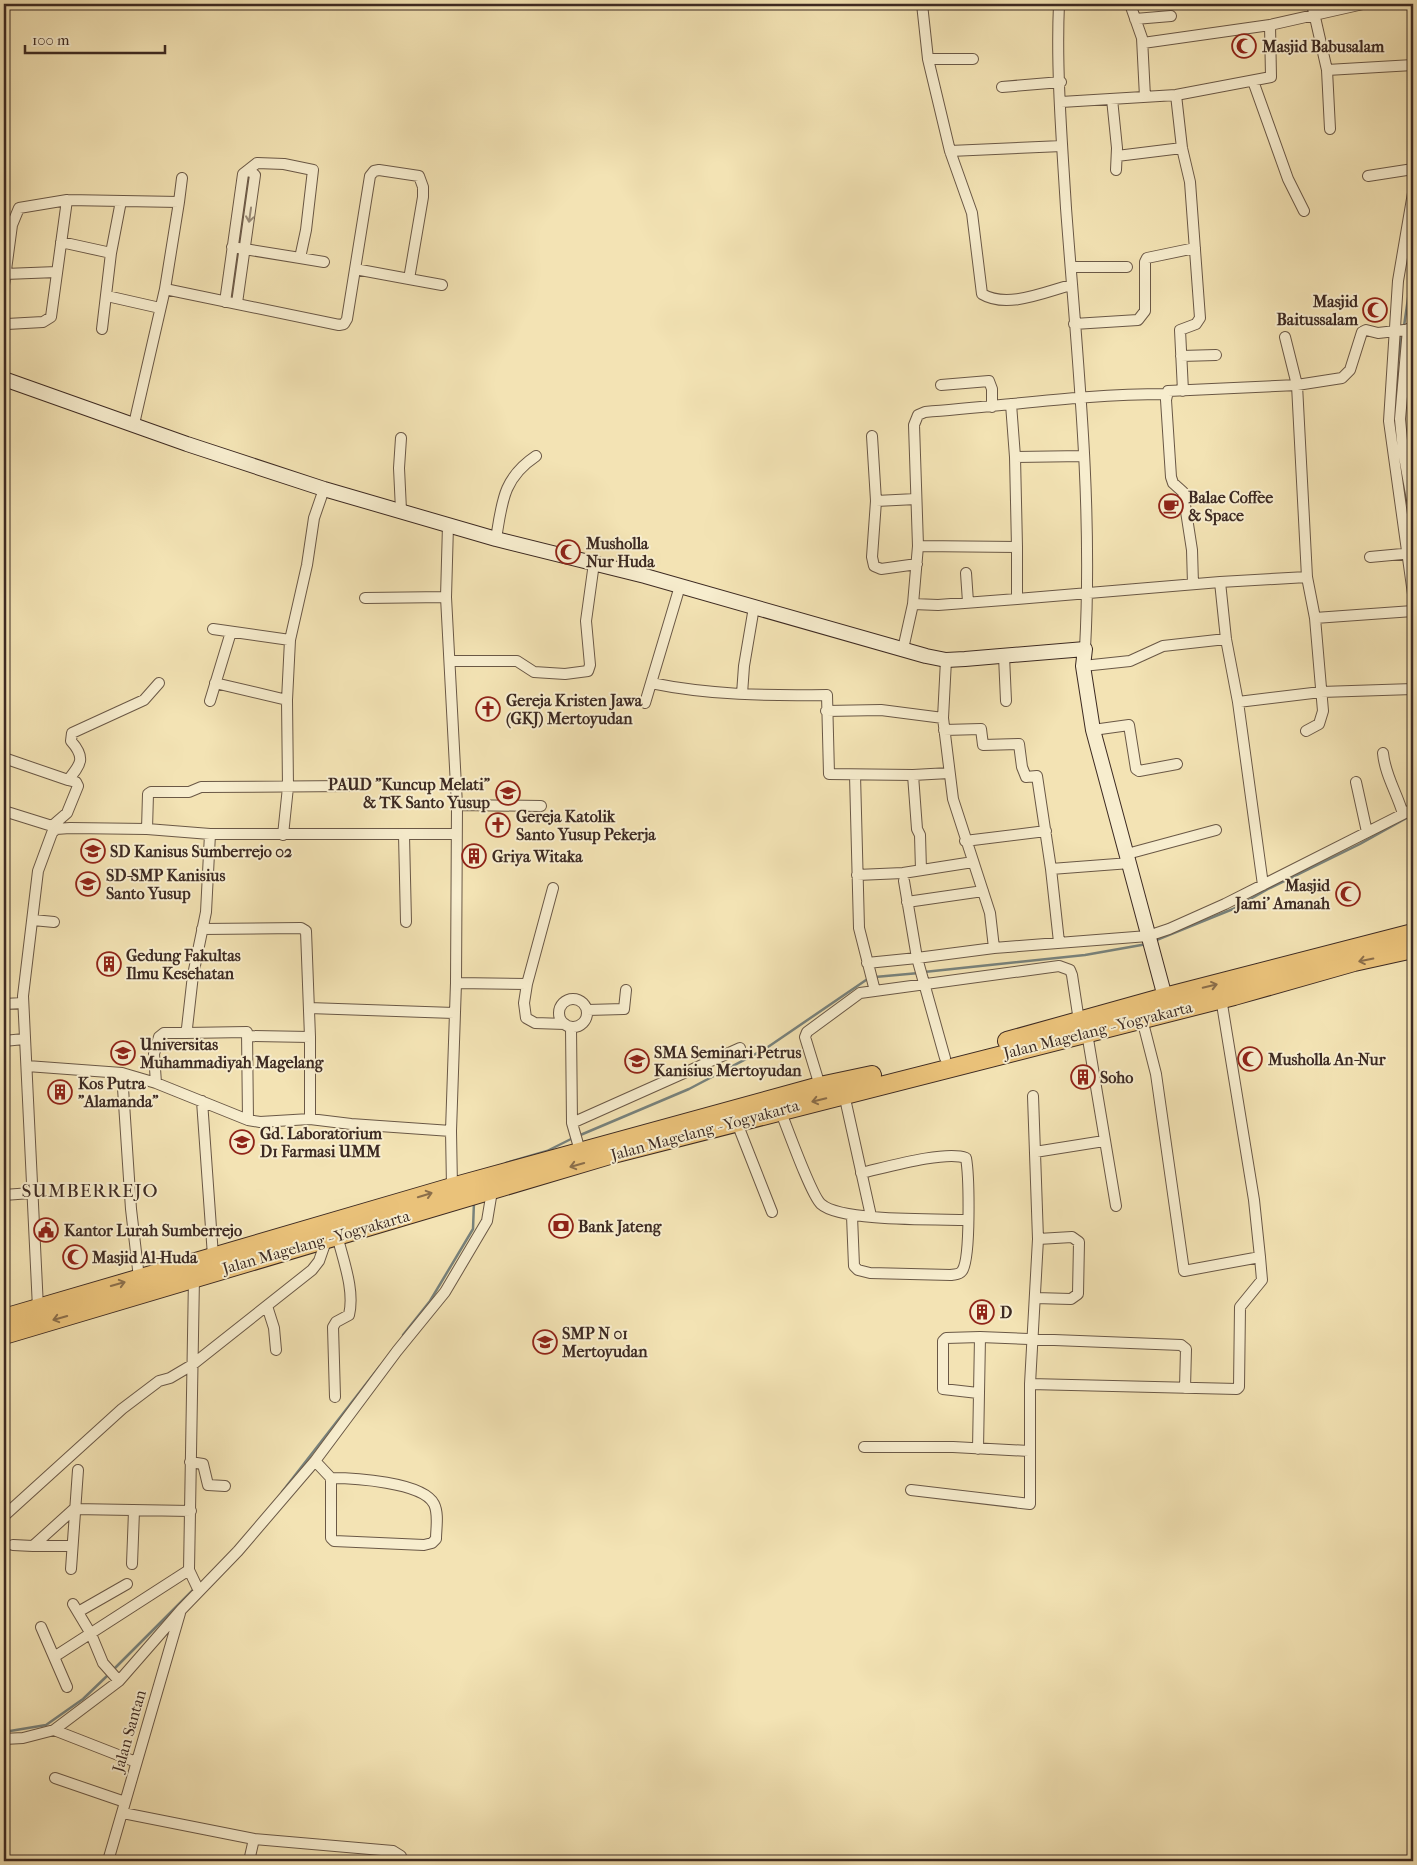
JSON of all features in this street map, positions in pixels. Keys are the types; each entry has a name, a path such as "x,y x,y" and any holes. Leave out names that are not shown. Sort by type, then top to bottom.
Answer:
{"highway":[{"name":"Jalan Magelang - Yogyakarta","path":"4,1318 38,1308 85,1302 194,1277 475,1196 489,1184 579,1149 612,1148 737,1123 1083,1027 1166,997 1413,933"},
{"name":"Jalan Magelang - Yogyakarta","path":"4,1335 139,1278 456,1186 520,1180 612,1148 820,1086 1083,1027 1142,1019 1354,962 1413,949"}],"street":[{"path":"922,4 928,59 950,151 972,213 982,294 988,298 1006,300 1071,285"},
{"path":"1059,4 1062,146 1088,502 1088,594 1083,666 1093,730 1129,858 1149,942 1166,997"},
{"path":"1130,4 1142,41 1145,97"},
{"path":"1312,4 1316,15 1326,70 1330,129"},
{"path":"1142,41 1210,31 1258,21 1259,26 1270,25 1363,4"},
{"path":"1135,19 1171,16"},
{"path":"1061,102 1176,95 1272,76 1270,25"},
{"path":"928,59 973,59"},
{"path":"1326,70 1413,65"},
{"path":"1253,81 1285,172 1304,211"},
{"path":"1002,87 1060,82"},
{"path":"1176,95 1182,148 1190,182 1200,318 1196,324 1180,330 1183,391"},
{"path":"1112,99 1118,156 1116,170"},
{"path":"950,151 1062,146"},
{"path":"1118,156 1182,148"},
{"path":"225,302 243,174 257,163 284,164 312,170 307,222 300,258"},
{"path":"1368,176 1413,169"},
{"path":"237,303 255,175 250,170"},
{"path":"165,289 342,324 347,319 370,176 374,171 379,170 419,176 424,187 409,279"},
{"path":"134,424 165,289 182,178"},
{"path":"1413,193 1398,281 1403,330 1400,419 1403,451 1413,501"},
{"path":"4,285 16,212 25,207 67,200 179,202"},
{"path":"4,322 7,324 48,320 52,314 67,200"},
{"path":"102,329 111,252 121,201"},
{"path":"61,242 111,252"},
{"path":"232,247 324,262"},
{"path":"1074,324 1138,320 1145,310 1145,262 1148,258 1195,248"},
{"path":"1070,267 1127,267"},
{"path":"355,269 442,285"},
{"path":"5,274 58,272"},
{"path":"107,296 160,308"},
{"path":"903,649 914,604 918,546 914,425 918,415 925,412 992,407 1080,396 1166,394 1171,390 1297,385 1342,378 1350,370 1362,332 1403,330"},
{"path":"1403,330 1389,421 1410,553 1413,594"},
{"path":"1285,337 1297,385 1307,577 1315,618 1321,692 1321,718 1319,724 1306,731"},
{"path":"1181,356 1216,355"},
{"path":"4,380 187,444 324,489 496,539 680,586 946,660 1085,649"},
{"path":"941,385 989,381 992,389 992,407"},
{"path":"1402,393 1413,392"},
{"path":"1166,394 1171,477 1173,483 1183,492 1192,550 1194,584"},
{"path":"1011,404 1015,457 1017,599"},
{"path":"872,436 876,501 872,557 874,566 881,569 916,564"},
{"path":"401,438 399,468 401,510"},
{"path":"496,539 501,511 509,484 517,470 536,456"},
{"path":"1015,457 1084,456"},
{"path":"283,835 288,787 287,700 290,640 307,565 314,518 324,489"},
{"path":"876,501 916,499"},
{"path":"448,524 446,597 451,661 457,805 456,982 451,1131 456,1186"},
{"path":"918,546 1017,546"},
{"path":"1370,557 1410,553"},
{"path":"451,661 517,661 534,672 565,674 588,671 590,665 586,621 594,563"},
{"path":"966,573 968,602"},
{"path":"914,604 938,605 1220,582 1307,577"},
{"path":"1220,582 1226,639 1238,702 1262,883"},
{"path":"645,703 680,586"},
{"path":"365,598 446,597"},
{"path":"742,694 744,666 754,607"},
{"path":"1315,618 1413,611"},
{"path":"213,629 290,640"},
{"path":"210,701 230,632"},
{"path":"1083,666 1130,661 1163,646 1226,639"},
{"path":"1004,656 1006,700"},
{"path":"946,660 943,718 949,773 957,818 990,913 994,948"},
{"path":"215,683 287,700"},
{"path":"651,683 683,690 742,694 827,695 829,774 913,775 949,773"},
{"path":"68,780 80,766 78,749 71,741 72,734 144,700 159,684"},
{"path":"1238,702 1321,692 1413,689"},
{"path":"826,712 881,710 943,718"},
{"path":"1093,730 1129,725 1136,769 1139,771 1177,764"},
{"path":"944,730 981,728 983,745 1019,744 1022,767 1026,777 1037,776 1046,831 1059,942"},
{"path":"1383,753 1386,773 1396,791 1403,812"},
{"path":"4,758 78,784 74,800 63,818 54,827 38,871 33,920 23,983 31,1193 38,1308"},
{"path":"855,775 856,875 859,928 870,977 875,990"},
{"path":"913,775 917,829 920,835 921,870"},
{"path":"1356,782 1367,832"},
{"path":"147,829 149,792 189,792 201,787 349,786"},
{"path":"457,805 541,806"},
{"path":"820,1086 805,1037 807,1032 860,993 875,990 920,971 994,948 1059,942 1149,942 1262,883 1367,832 1403,812 1413,809"},
{"path":"4,811 54,827 147,829 210,834 456,834"},
{"path":"1051,869 1129,858 1216,830"},
{"path":"965,841 1046,831"},
{"path":"186,1033 193,974 206,912 210,834"},
{"path":"404,835 406,922"},
{"path":"856,875 921,870 973,862"},
{"path":"904,880 920,971 945,1058"},
{"path":"553,888 527,984 524,1003 526,1018 535,1023 568,1026 576,1026 585,1020 587,1010 580,1001 573,999 566,1001 560,1006 559,1013 568,1026 573,1127 579,1149"},
{"path":"907,902 983,891"},
{"path":"33,920 54,922"},
{"path":"202,929 301,928 306,931 310,1037 310,1119"},
{"path":"867,965 920,971 1065,967 1072,975 1116,1206"},
{"path":"456,982 527,984"},
{"path":"587,1010 624,1009 626,990"},
{"path":"1030,1384 1237,1389 1239,1387 1240,1307 1262,1280 1254,1200 1222,998"},
{"path":"4,1004 23,1003"},
{"path":"309,1008 454,1013"},
{"path":"1142,1019 1156,1074 1184,1271 1260,1257"},
{"path":"156,1083 154,1054 159,1037 164,1033 248,1032 248,1120"},
{"path":"248,1036 310,1037"},
{"path":"4,1042 24,1039"},
{"path":"573,1127 740,1048"},
{"path":"27,1066 122,1073 156,1083 248,1120 260,1122 310,1119 351,1124 451,1131"},
{"path":"122,1073 139,1278"},
{"path":"844,1094 871,1216"},
{"path":"911,1490 1029,1505 1030,1384 1038,1239 1033,1096"},
{"path":"202,1101 213,1256"},
{"path":"780,1110 816,1198 829,1210 852,1216 967,1220"},
{"path":"737,1123 772,1212"},
{"path":"1035,1152 1104,1141"},
{"path":"852,1216 854,1266 858,1270 870,1273 958,1274 963,1270 968,1239 966,1161 964,1156 933,1158 861,1173"},
{"path":"4,1739 23,1738 54,1730 115,1677 238,1551 315,1461 397,1351 445,1292 487,1221 489,1184"},
{"path":"4,1195 31,1193"},
{"path":"4,1516 122,1409 159,1380 170,1378 192,1365 312,1270 332,1237"},
{"path":"332,1237 350,1294 349,1315 336,1322 333,1327 335,1397"},
{"path":"1035,1298 1071,1299 1078,1294 1080,1247 1076,1239 1072,1237 1038,1239"},
{"path":"194,1277 190,1462 190,1574 198,1590"},
{"path":"267,1306 274,1328 276,1350"},
{"path":"978,1393 943,1389 943,1341 946,1338 980,1337 1181,1345 1186,1349 1185,1388"},
{"path":"978,1449 980,1337"},
{"path":"864,1447 1029,1451"},
{"path":"315,1461 331,1478 374,1480 399,1485 430,1497 435,1505 436,1539 432,1543 424,1545 334,1541 331,1538 329,1525 331,1478"},
{"path":"190,1462 203,1464 208,1485 225,1486"},
{"path":"71,1569 78,1470"},
{"path":"33,1546 74,1509 191,1511"},
{"path":"132,1564 134,1510"},
{"path":"13,1545 72,1546"},
{"path":"54,1657 190,1574"},
{"path":"115,1677 103,1663 76,1608 127,1584"},
{"name":"Jalan Santan","path":"108,1861 181,1610"},
{"path":"41,1627 67,1688"},
{"path":"54,1730 136,1762"},
{"path":"55,1778 125,1802"},
{"path":"123,1813 254,1839 393,1850 401,1856 402,1861"},
{"path":"249,1861 254,1839"}],"waterway":[{"path":"1404,326 1413,264"},
{"path":"1397,366 1402,334"},
{"path":"1395,418 1397,379"},
{"path":"1396,424 1396,438"},
{"path":"1410,538 1412,550"},
{"path":"1154,941 1233,909 1412,815"},
{"path":"924,972 1085,955 1147,944"},
{"path":"875,977 919,973"},
{"path":"578,1136 689,1089 765,1049 869,978"},
{"path":"506,1163 547,1151 573,1138"},
{"path":"403,1335 430,1301 473,1229 474,1202"},
{"path":"282,1492 380,1366"},
{"path":"112,1671 195,1588"},
{"path":"4,1732 46,1725 83,1699 108,1675"}],"place":[{"name":"Masjid Babusalam","path":"1244,46"},
{"name":"Masjid Baitussalam","path":"1375,310"},
{"name":"Balae Coffee & Space","path":"1171,506"},
{"name":"Musholla Nur Huda","path":"568,552"},
{"name":"Gereja Kristen Jawa (GKJ) Mertoyudan","path":"488,709"},
{"name":"PAUD \"Kuncup Melati\" & TK Santo Yusup","path":"508,793"},
{"name":"Gereja Katolik Santo Yusup Pekerja","path":"498,825"},
{"name":"SD Kanisus Sumberrejo 02","path":"93,851"},
{"name":"Griya Witaka","path":"474,856"},
{"name":"SD-SMP Kanisius Santo Yusup","path":"88,884"},
{"name":"Masjid Jami' Amanah","path":"1348,894"},
{"name":"Gedung Fakultas Ilmu Kesehatan","path":"109,964"},
{"name":"Universitas Muhammadiyah Magelang","path":"123,1053"},
{"name":"Musholla An-Nur","path":"1250,1059"},
{"name":"SMA Seminari Petrus Kanisius Mertoyudan","path":"637,1061"},
{"name":"Soho","path":"1083,1077"},
{"name":"Kos Putra \"Alamanda\"","path":"60,1092"},
{"name":"Gd. Laboratorium D1 Farmasi UMM","path":"242,1142"},
{"name":"Bank Jateng","path":"561,1226"},
{"name":"Kantor Lurah Sumberrejo","path":"46,1230"},
{"name":"Masjid Al-Huda","path":"75,1257"},
{"name":"D","path":"982,1312"},
{"name":"SMP N 01 Mertoyudan","path":"545,1342"}],"district":[{"name":"SUMBERREJO","path":"90,1191"}]}
